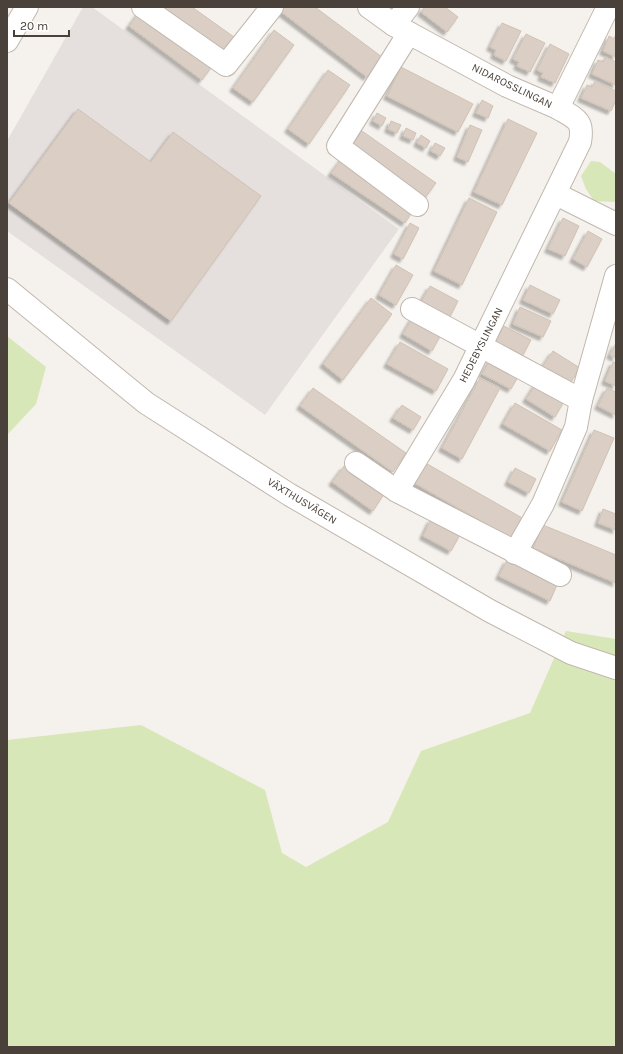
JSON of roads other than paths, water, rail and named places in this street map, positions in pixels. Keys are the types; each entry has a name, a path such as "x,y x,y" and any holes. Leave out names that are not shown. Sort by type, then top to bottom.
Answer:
{"street":[{"path":"7,41 27,7"},
{"path":"143,7 226,65 272,7"},
{"name":"NIDAROSSLINGAN","path":"369,7 402,29 507,86 558,108 608,7"},
{"path":"408,7 402,29 338,146 418,206"},
{"name":"HEDEBYSLINGAN","path":"397,491 464,380 556,194 580,142 582,131 577,120 558,108"},
{"path":"556,194 616,224"},
{"path":"515,553 549,489 576,427 581,400 616,276"},
{"name":"VÄXTHUSVÄGEN","path":"9,292 146,403 290,495 497,614 571,653 616,668"},
{"path":"412,309 581,400"},
{"path":"356,463 397,491 560,575"}]}
